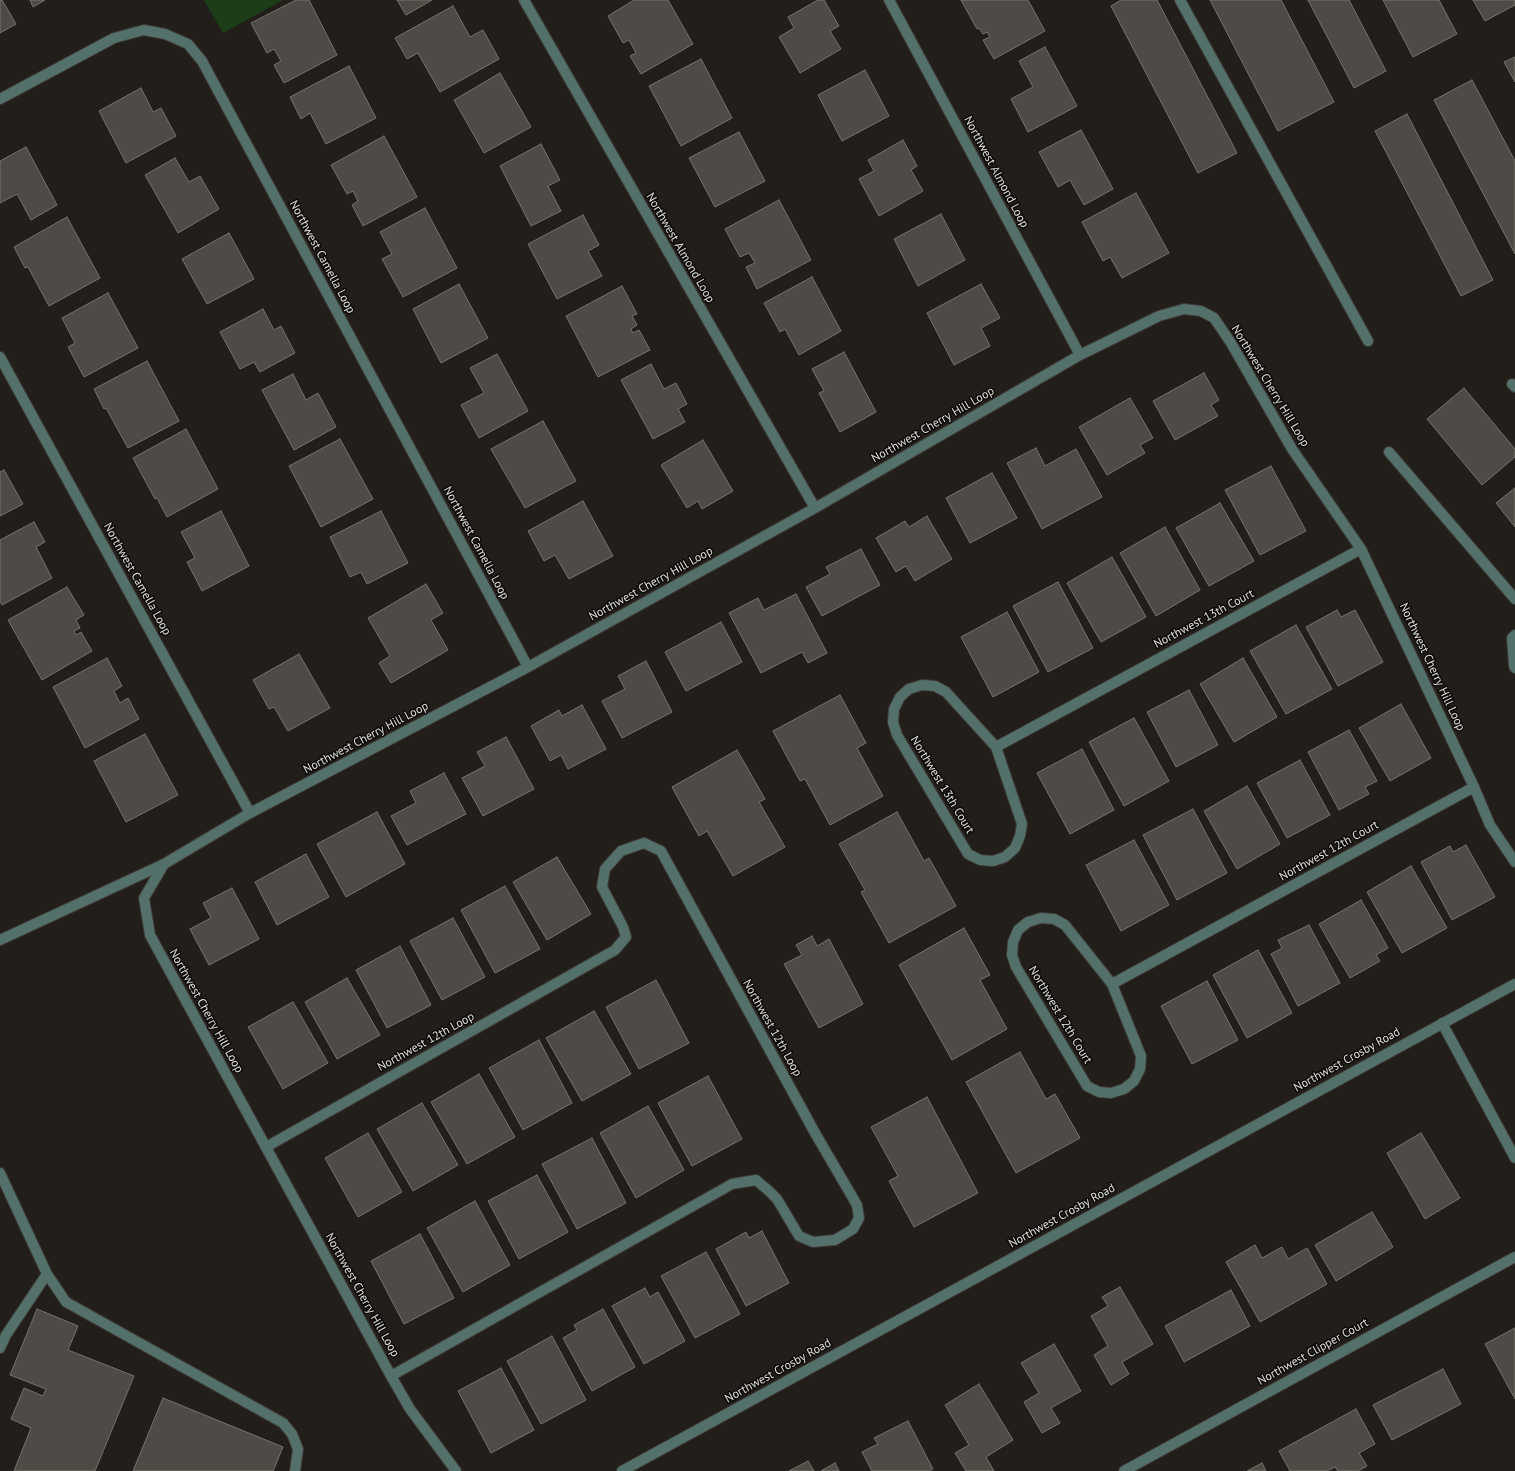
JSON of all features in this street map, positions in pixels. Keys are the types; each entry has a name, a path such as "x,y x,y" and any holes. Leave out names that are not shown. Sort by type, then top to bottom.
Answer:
{"street":[{"name":"Northwest Almond Loop","path":"524,0 815,508"},
{"name":"Northwest Almond Loop","path":"889,0 1080,355"},
{"path":"1180,0 1368,341"},
{"name":"Northwest Camella Loop","path":"0,98 114,38 144,30 165,34 188,44 202,61 528,667"},
{"name":"Northwest Cherry Hill Loop","path":"456,1471 410,1409 391,1376 150,935 144,898 164,864 250,813 528,667 815,508 1080,355 1159,316 1184,309 1201,311 1214,318 1231,343 1292,449 1361,549 1474,787 1490,825 1515,862"},
{"name":"Northwest Camella Loop","path":"0,357 250,813"},
{"path":"1389,452 1515,599"},
{"name":"Northwest 13th Court","path":"996,747 1361,549"},
{"path":"1515,635 1512,638 1515,668"},
{"name":"Northwest 13th Court","path":"922,685 935,686 946,692 996,747 1022,824 1020,836 1015,848 1005,856 993,861 980,860 968,854 897,735 893,722 894,709 900,697 909,689 922,685"},
{"name":"Northwest 12th Court","path":"1112,984 1474,787"},
{"name":"Northwest 12th Loop","path":"266,1147 615,950 626,937 623,928 602,888 605,869 621,851 644,843 661,851 815,1133 857,1205 859,1218 853,1229 835,1240 813,1242 800,1236 777,1199 769,1190 756,1180 732,1184 391,1376"},
{"path":"0,940 164,864"},
{"name":"Northwest 12th Court","path":"1041,918 1054,919 1065,925 1074,934 1112,984 1141,1056 1140,1069 1134,1080 1124,1089 1111,1093 1099,1092 1087,1086 1016,967 1012,955 1013,942 1018,930 1028,922 1041,918"},
{"name":"Northwest Crosby Road","path":"622,1471 1515,984"},
{"path":"1442,1023 1515,1158"},
{"path":"0,1173 46,1274 66,1302 283,1423 292,1434 298,1449 295,1471"},
{"name":"Northwest Clipper Court","path":"1124,1471 1515,1257"},
{"path":"0,1348 6,1335 46,1274"}],"green space":[{"path":"204,0 283,0 223,33"}],"building":[{"path":"0,0 2,0 16,24 0,33"},
{"path":"30,0 45,0 33,7"},
{"path":"296,0 309,0 337,55 284,83 274,65 281,61 274,49 267,53 251,23"},
{"path":"397,0 432,0 406,15"},
{"path":"634,0 668,0 693,44 641,74 630,56 636,53 629,40 623,43 608,16"},
{"path":"818,0 824,0 839,26 830,31 841,49 800,73 779,37 794,28 788,17"},
{"path":"961,0 1028,0 1045,31 994,59 983,40 990,37 987,32 983,34 979,28 977,29"},
{"path":"1121,0 1157,0 1237,153 1198,173 1111,6"},
{"path":"1210,0 1281,0 1334,102 1278,131"},
{"path":"1308,0 1349,0 1386,71 1354,88"},
{"path":"1383,0 1439,0 1457,34 1413,57"},
{"path":"1473,0 1515,0 1515,5 1485,21"},
{"path":"453,6 470,37 483,30 499,59 440,92 418,53 407,59 395,38"},
{"path":"1045,47 1077,106 1028,132 1011,99 1033,87 1019,61"},
{"path":"1515,57 1515,82 1504,62"},
{"path":"701,59 732,118 681,146 649,86"},
{"path":"349,66 376,118 326,144 310,113 301,119 290,97"},
{"path":"865,70 889,116 842,141 818,95"},
{"path":"500,73 531,127 484,153 454,100"},
{"path":"1472,80 1515,161 1515,254 1434,100"},
{"path":"141,88 153,112 161,108 176,136 126,163 99,111"},
{"path":"1407,114 1493,280 1461,296 1375,131"},
{"path":"1081,130 1113,189 1084,205 1070,180 1058,187 1039,152"},
{"path":"739,132 765,181 715,207 689,158"},
{"path":"384,136 417,197 363,226 352,205 358,201 353,191 347,194 331,165"},
{"path":"903,140 917,166 911,170 923,191 879,216 859,179 874,171 868,160"},
{"path":"541,144 560,180 548,186 561,211 531,226 500,166"},
{"path":"26,147 57,205 31,220 17,194 0,203 0,161"},
{"path":"175,158 189,182 200,176 219,209 178,233 145,175"},
{"path":"1136,193 1169,253 1122,278 1110,257 1103,261 1082,222"},
{"path":"779,200 811,260 757,289 746,267 755,263 749,253 740,257 725,229"},
{"path":"425,208 457,268 403,297 382,259 392,254 380,232"},
{"path":"941,214 965,260 918,286 894,239"},
{"path":"583,215 599,245 588,251 602,276 557,299 528,244"},
{"path":"67,217 100,278 49,306 28,267 25,268 14,247"},
{"path":"229,233 254,279 207,304 182,259"},
{"path":"812,277 841,331 799,355 785,329 780,332 764,303"},
{"path":"459,284 488,338 441,363 413,309"},
{"path":"981,284 1000,318 981,328 990,346 954,365 927,313"},
{"path":"622,286 637,314 632,316 637,325 631,329 633,333 639,330 650,350 598,377 566,316"},
{"path":"108,293 138,348 84,377 68,347 75,343 62,318"},
{"path":"263,309 274,330 281,326 295,353 260,372 254,362 240,369 220,332"},
{"path":"844,352 876,412 840,432 819,393 824,391 812,369"},
{"path":"497,354 528,411 479,438 461,405 484,393 470,368"},
{"path":"147,361 179,421 128,448 106,408 104,409 94,389"},
{"path":"651,364 664,389 676,383 687,404 678,409 685,422 653,439 621,380"},
{"path":"1204,373 1219,400 1211,405 1218,416 1175,440 1153,401"},
{"path":"293,374 306,400 318,393 336,427 294,450 262,390"},
{"path":"1464,388 1515,449 1515,457 1482,485 1427,419"},
{"path":"1130,398 1153,438 1140,445 1145,453 1107,475 1079,427"},
{"path":"543,421 576,481 525,508 491,449"},
{"path":"186,429 218,489 167,517 157,498 155,499 133,458"},
{"path":"340,439 373,499 321,527 289,466"},
{"path":"703,440 733,491 702,509 698,501 687,508 661,465"},
{"path":"1036,448 1045,466 1076,449 1102,497 1042,529 1007,463"},
{"path":"1271,466 1306,531 1260,555 1225,490"},
{"path":"4,470 23,504 0,516 0,472"},
{"path":"992,473 1017,518 970,543 946,498"},
{"path":"1515,488 1515,527 1496,503"},
{"path":"583,501 613,556 569,579 555,555 544,561 528,531"},
{"path":"1220,503 1254,561 1209,586 1176,528"},
{"path":"221,511 249,566 202,591 187,562 195,558 181,532"},
{"path":"381,511 408,563 367,584 361,572 350,577 330,537"},
{"path":"927,516 952,559 915,581 906,566 896,572 876,538 905,521 909,527"},
{"path":"34,522 45,542 36,547 52,578 2,605 0,601 0,540"},
{"path":"1165,527 1200,590 1156,616 1120,553"},
{"path":"861,549 880,585 822,616 806,587 830,574 826,567"},
{"path":"1112,557 1146,617 1101,642 1067,583"},
{"path":"1058,582 1093,648 1048,672 1013,606"},
{"path":"426,584 443,613 431,620 448,650 391,683 379,663 390,656 368,618"},
{"path":"67,587 84,615 76,620 80,628 74,631 76,635 81,632 92,651 42,680 8,620"},
{"path":"796,594 827,653 808,663 802,652 761,673 729,613 758,598 764,610"},
{"path":"1337,610 1341,617 1355,610 1383,662 1338,686 1306,627"},
{"path":"1007,612 1039,672 993,697 961,637"},
{"path":"721,622 742,662 686,691 665,652"},
{"path":"1296,625 1332,689 1286,714 1250,651"},
{"path":"299,654 330,708 288,731 274,707 269,709 253,680"},
{"path":"107,658 122,686 114,691 120,703 128,698 139,719 85,748 53,687"},
{"path":"1243,658 1277,717 1234,742 1200,684"},
{"path":"646,661 672,712 622,738 602,701 625,689 618,676"},
{"path":"1189,690 1218,745 1176,767 1147,712"},
{"path":"840,695 866,743 857,748 883,796 830,825 805,779 800,781 773,731"},
{"path":"1401,704 1431,758 1390,781 1359,728"},
{"path":"582,705 606,749 568,769 561,755 550,761 531,726 559,710 562,716"},
{"path":"1134,718 1169,781 1124,806 1089,742"},
{"path":"1349,730 1377,781 1365,787 1369,794 1339,810 1308,752"},
{"path":"145,734 178,795 126,822 94,761"},
{"path":"506,737 534,789 483,816 462,778 485,766 477,752"},
{"path":"1082,749 1114,810 1070,834 1037,773"},
{"path":"737,750 765,799 759,802 785,847 733,876 707,831 699,836 672,787"},
{"path":"1300,760 1330,815 1287,838 1257,783"},
{"path":"444,773 466,814 407,845 391,816 416,803 410,791"},
{"path":"1247,786 1280,844 1237,869 1204,811"},
{"path":"1193,809 1227,873 1177,900 1143,835"},
{"path":"377,812 405,864 346,897 317,844"},
{"path":"897,812 924,861 929,858 956,906 889,943 861,892 865,890 839,844"},
{"path":"1134,840 1169,905 1121,931 1086,865"},
{"path":"1466,845 1495,897 1452,920 1421,862 1450,846 1453,852"},
{"path":"306,854 329,897 277,925 255,882"},
{"path":"557,857 591,914 547,940 513,882"},
{"path":"1411,866 1447,928 1402,953 1367,892"},
{"path":"505,886 540,949 495,973 461,910"},
{"path":"232,888 259,939 209,965 190,929 211,918 203,903"},
{"path":"1361,900 1388,948 1376,955 1380,961 1350,978 1319,924"},
{"path":"453,918 485,977 442,1000 410,941"},
{"path":"1309,925 1340,983 1298,1006 1271,954 1282,948 1278,940"},
{"path":"964,928 990,975 980,980 1007,1029 952,1060 899,965"},
{"path":"812,936 817,946 829,939 863,1004 819,1028 784,964 802,955 796,945"},
{"path":"400,946 431,1005 387,1028 356,970"},
{"path":"1258,950 1292,1013 1247,1038 1213,975"},
{"path":"347,978 380,1035 337,1059 305,1002"},
{"path":"656,980 689,1043 639,1069 606,1007"},
{"path":"1207,981 1238,1040 1192,1064 1161,1006"},
{"path":"293,1002 328,1063 283,1089 248,1027"},
{"path":"594,1011 631,1074 582,1101 546,1038"},
{"path":"539,1040 572,1103 523,1130 489,1068"},
{"path":"1020,1052 1046,1099 1055,1094 1080,1138 1016,1173 966,1082"},
{"path":"479,1074 515,1137 467,1164 431,1102"},
{"path":"708,1076 742,1139 692,1166 658,1103"},
{"path":"927,1097 978,1193 914,1227 889,1181 898,1176 871,1127"},
{"path":"422,1103 458,1165 413,1191 377,1129"},
{"path":"648,1106 684,1170 636,1198 600,1133"},
{"path":"368,1133 402,1192 358,1217 325,1158"},
{"path":"1421,1133 1460,1198 1425,1219 1387,1153"},
{"path":"592,1138 626,1203 577,1229 542,1164"},
{"path":"537,1175 568,1232 519,1259 488,1201"},
{"path":"475,1201 510,1265 463,1292 427,1228"},
{"path":"1372,1212 1393,1247 1336,1281 1315,1245"},
{"path":"762,1231 789,1283 746,1306 716,1249 746,1232 749,1238"},
{"path":"420,1234 454,1298 404,1324 371,1261"},
{"path":"1255,1245 1262,1258 1282,1247 1288,1259 1307,1248 1327,1284 1260,1322 1226,1262"},
{"path":"706,1252 740,1314 695,1338 661,1276"},
{"path":"1120,1287 1153,1344 1122,1362 1129,1374 1111,1385 1094,1355 1108,1346 1091,1316 1108,1306 1102,1297"},
{"path":"645,1288 650,1297 658,1292 685,1341 644,1364 612,1306"},
{"path":"1231,1290 1250,1326 1184,1362 1165,1326"},
{"path":"37,1309 78,1326 68,1350 134,1376 95,1471 14,1471 31,1428 11,1419 24,1388 43,1396 46,1389 10,1375"},
{"path":"603,1309 635,1367 592,1391 563,1338 577,1330 574,1325"},
{"path":"1515,1328 1515,1399 1485,1344"},
{"path":"552,1336 586,1400 541,1424 507,1361"},
{"path":"1054,1344 1081,1391 1051,1408 1060,1423 1042,1433 1024,1402 1039,1393 1021,1363"},
{"path":"501,1368 534,1430 491,1453 458,1391"},
{"path":"1443,1369 1461,1404 1392,1440 1373,1405"},
{"path":"979,1384 1013,1440 986,1457 994,1471 966,1471 955,1453 969,1445 945,1405"},
{"path":"163,1398 283,1447 273,1471 133,1471"},
{"path":"1356,1409 1375,1444 1359,1453 1367,1466 1358,1471 1338,1471 1335,1467 1327,1471 1290,1471 1279,1451"},
{"path":"908,1421 933,1469 929,1471 872,1471 862,1452 878,1444 874,1438"},
{"path":"808,1461 814,1471 789,1471"},
{"path":"835,1463 839,1471 821,1471"},
{"path":"1262,1463 1266,1471 1247,1471"}]}
